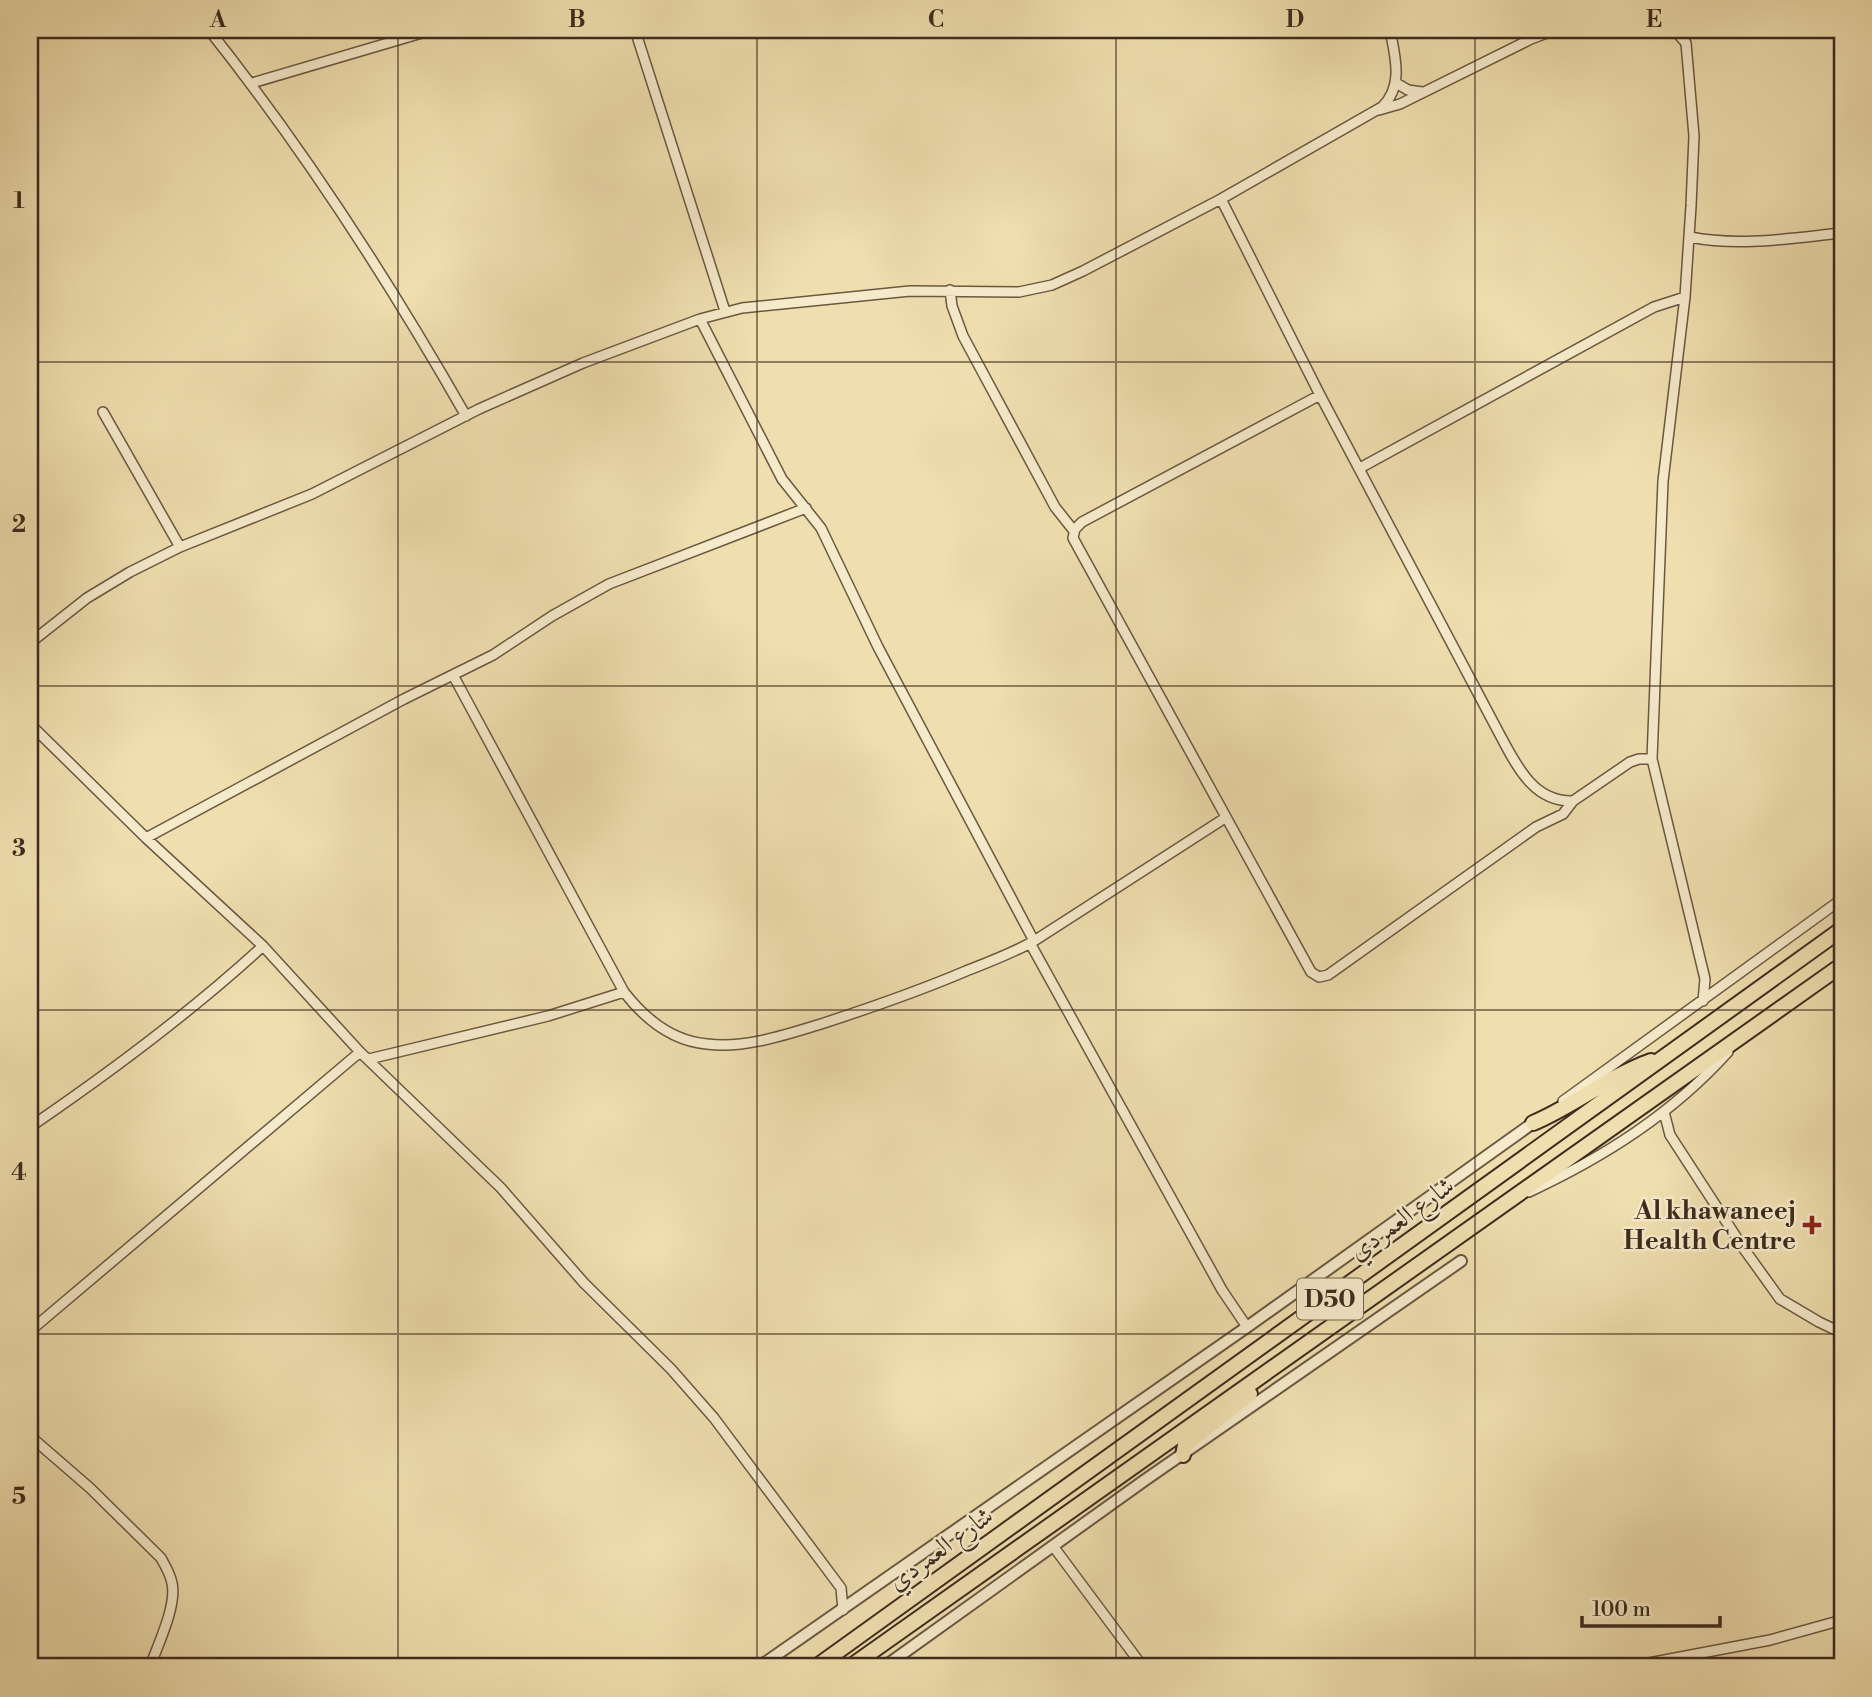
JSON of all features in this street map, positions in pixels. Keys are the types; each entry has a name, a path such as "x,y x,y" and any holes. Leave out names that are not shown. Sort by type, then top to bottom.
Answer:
{"main road":[{"name":"شارع العمردي","path":"816,1667 1842,929"},
{"name":"شارع العمردي","path":"850,1667 1842,965"},
{"path":"1533,1123 1632,1069 1666,1057"},
{"path":"1183,1455 1185,1445 1268,1380 1295,1351"}],"street":[{"path":"209,30 252,83 364,244 466,416"},
{"path":"252,83 432,30"},
{"path":"635,30 725,311"},
{"path":"1376,110 1400,104 1531,39 1555,30"},
{"path":"1668,30 1681,36 1687,47 1694,136 1685,297 1663,481 1652,759 1704,979 1703,1002"},
{"path":"30,643 98,592 180,547 312,494 551,376 700,319 725,311 910,292 950,290 1004,293 1052,285 1221,199 1387,102 1396,83 1390,31"},
{"path":"1396,83 1408,90 1422,92"},
{"path":"1221,199 1320,395 1512,757 1541,794 1562,801 1573,801"},
{"path":"1690,237 1741,242 1842,233"},
{"path":"950,290 954,314 963,336 1055,507 1074,531"},
{"path":"1360,468 1654,307 1685,297"},
{"path":"700,319 782,479 821,528 878,647 1032,942 1218,1283 1247,1327"},
{"path":"1320,395 1082,522 1074,531 1073,543 1131,641 1311,972 1315,976 1324,977 1536,827 1563,814 1573,801 1630,762 1652,759"},
{"path":"103,412 180,547"},
{"path":"146,838 404,699 493,655 571,605 610,584 806,508"},
{"path":"453,675 624,992 651,1022 668,1033 706,1044 726,1045 778,1036 867,1009 933,985 1032,942 1225,817"},
{"path":"30,724 146,838 263,946 360,1052 501,1188 584,1283 671,1369 715,1418 841,1588 843,1610"},
{"path":"759,1667 1247,1327 1703,1002 1842,899"},
{"path":"30,1127 102,1078 168,1027 263,946"},
{"path":"1704,979 1725,986"},
{"path":"369,1059 548,1016 624,992"},
{"path":"1499,1206 1600,1155 1664,1112 1701,1080 1740,1037"},
{"path":"30,1331 360,1052"},
{"path":"1664,1112 1667,1130 1744,1249 1780,1299 1842,1333"},
{"path":"884,1667 1461,1261"},
{"path":"30,1436 90,1488 161,1558 168,1571 173,1584 172,1600 150,1667"},
{"path":"1053,1546 1143,1667"},
{"path":"841,1588 865,1595"},
{"path":"1641,1667 1649,1663 1777,1639 1842,1620"}],"place":[{"name":"Al khawaneej Health Centre","path":"1812,1225"}]}
